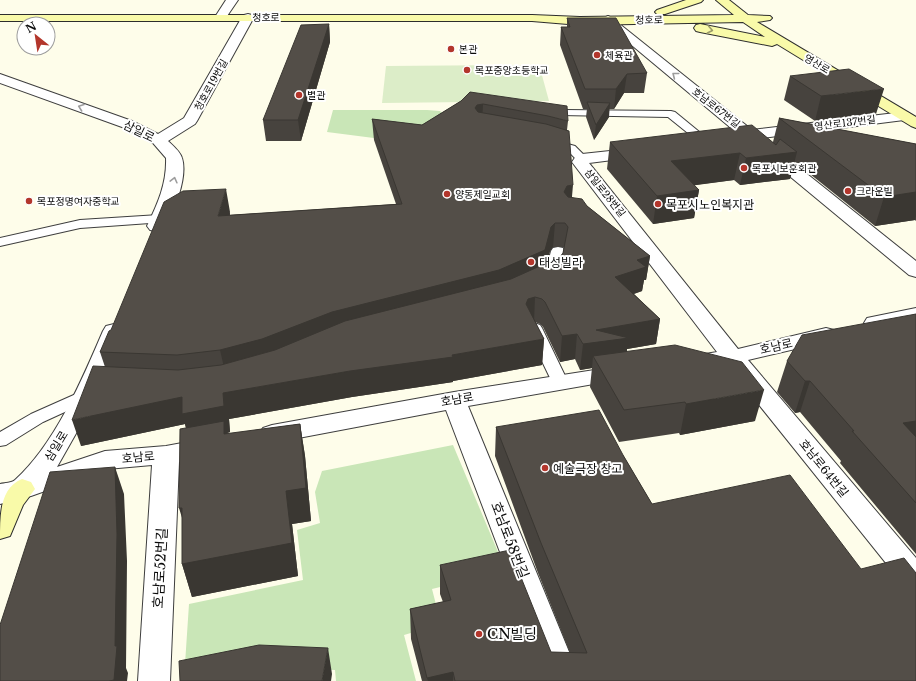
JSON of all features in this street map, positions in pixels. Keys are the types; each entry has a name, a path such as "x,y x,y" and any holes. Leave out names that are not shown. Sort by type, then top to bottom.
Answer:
{"street":[{"path":"220,17 232,0"},
{"path":"659,16 697,0"},
{"name":"영산로","path":"722,0 752,13 778,27 910,114"},
{"name":"청호로","path":"532,18 575,12 659,16"},
{"name":"청호로","path":"0,18 248,17 532,18 608,20 659,16 752,13"},
{"name":"영산로","path":"752,13 787,45 910,114"},
{"path":"659,16 787,45"},
{"name":"청호로19번길","path":"158,140 190,121 248,17"},
{"name":"호남로67번길","path":"608,20 916,271"},
{"name":"삼일로","path":"0,78 127,124 158,140 174,158 175,173 169,198 150,240"},
{"path":"0,91 26,88"},
{"name":"영산로137번길","path":"685,147 708,144 749,134 910,114"},
{"path":"749,134 807,144"},
{"path":"582,159 653,151"},
{"name":"삼일로28번길","path":"582,159 580,162 631,226"},
{"path":"602,220 631,226"},
{"name":"호남로64번길","path":"631,226 733,357 916,579"},
{"name":"삼일로","path":"0,528 12,500 11,491 40,472 95,388 122,312"},
{"name":"호남로","path":"678,365 733,357 916,314"},
{"name":"호남로","path":"252,438 454,400 639,370"},
{"name":"호남로58번길","path":"454,400 565,681"},
{"name":"호남로","path":"11,491 105,460 166,455 228,443"},
{"name":"호남로52번길","path":"154,681 166,455"}],"lane":[{"path":"564,113 671,114 708,144"},
{"path":"539,140 570,148 582,159"},
{"path":"0,242 80,224 159,219"},
{"path":"539,282 552,277 558,251"},
{"path":"534,328 560,382"},
{"path":"0,440 36,418 95,388"}],"green space":[{"path":"524,65 540,68 549,101 382,103 386,66"},
{"path":"333,110 427,110 440,111 445,116 436,146 327,132"},
{"path":"453,445 506,571 432,589 441,624 404,635 416,681 336,681 335,670 274,667 184,679 189,604 303,580 297,530 320,523 315,492 322,471"}],"building":[{"path":"567,18 616,18 647,73 627,74 616,89 585,89 561,27 570,27"},
{"path":"329,24 298,120 263,120 301,25"},
{"path":"849,69 884,89 821,96 790,76"},
{"path":"470,92 567,106 568,121 483,104 477,105 475,108 478,112 546,124 569,131 573,185 567,186 564,192 568,197 582,199 587,206 650,256 637,260 646,267 615,277 660,319 596,330 629,338 583,344 577,334 562,336 545,302 542,299 535,297 528,299 526,304 544,339 452,355 453,357 350,371 223,393 224,406 182,414 182,397 72,420 93,366 178,370 221,365 275,350 345,321 511,279 560,257 563,253 568,227 565,223 555,223 551,227 545,250 499,270 332,312 262,339 220,350 177,355 100,352 109,331 111,330 164,202 183,191 226,189 218,216 402,204 372,119 422,125 461,101"},
{"path":"587,102 610,103 596,125"},
{"path":"779,118 916,144 916,192 884,197"},
{"path":"752,125 776,145 780,139 797,152 746,158 740,153 671,161 699,190 657,196 610,142"},
{"path":"916,314 916,421 903,423 916,437 916,503 810,381 805,381 787,361 802,335"},
{"path":"675,345 742,362 764,390 686,404 685,402 624,410 593,356"},
{"path":"599,410 652,504 790,475 861,569 904,558 916,573 916,681 455,681 453,672 427,678 410,609 451,600 440,565 510,550 551,652 587,653 541,543 496,427"},
{"path":"224,421 224,434 300,424 306,488 286,491 292,543 182,564 182,508 179,508 180,429"},
{"path":"115,467 117,534 115,646 117,646 114,680 0,681 0,625 50,472"},
{"path":"259,645 328,648 322,681 180,681 179,661"}],"place":[{"name":"본관","path":"451,49"},
{"name":"체육관","path":"597,55"},
{"name":"목포중앙초등학교","path":"467,70"},
{"name":"별관","path":"299,95"},
{"name":"목포시보훈회관","path":"744,168"},
{"name":"크라운빌","path":"848,191"},
{"name":"양동제일교회","path":"447,194"},
{"name":"목포정명여자중학교","path":"29,201"},
{"name":"목포시노인복지관","path":"658,204"},
{"name":"태성빌라","path":"531,262"},
{"name":"예술극장 창고","path":"545,468"},
{"name":"CN빌딩","path":"479,634"}]}
